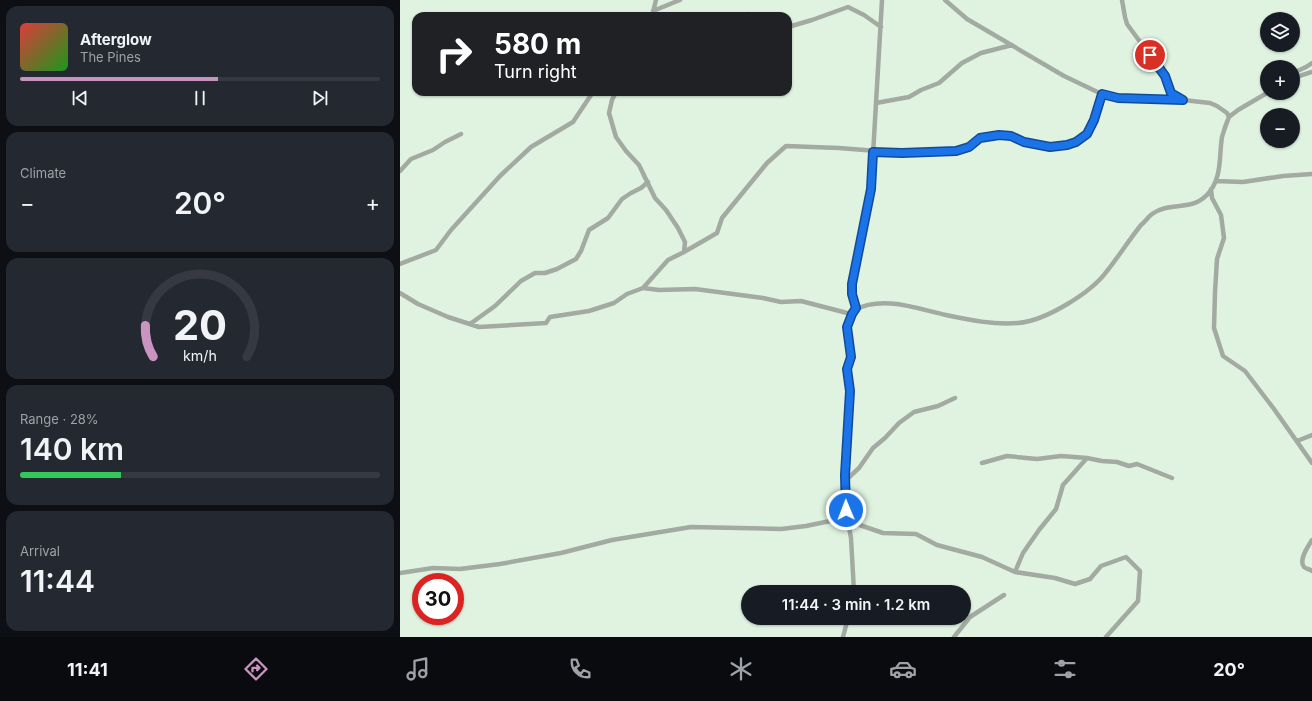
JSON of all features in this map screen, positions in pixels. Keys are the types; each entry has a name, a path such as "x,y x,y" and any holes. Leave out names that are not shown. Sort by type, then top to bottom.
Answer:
{"street":[{"path":"652,12 656,0"},
{"path":"654,12 680,0"},
{"path":"854,585 851,538 846,510 845,481 850,391 847,369 851,357 847,327 853,312 852,284 871,189 882,0"},
{"path":"945,0 967,18 1012,45 1064,76 1102,94 1118,98 1183,100 1210,103 1227,113 1229,117"},
{"path":"1122,0 1127,24 1165,76 1171,93 1183,100"},
{"path":"792,26 848,7 864,15 881,27"},
{"path":"876,103 909,97 921,90 939,83 962,63 981,53 1012,45"},
{"path":"1300,70 1312,63"},
{"path":"1300,76 1312,72"},
{"path":"643,288 668,260 717,233 722,218 767,163 786,146 840,148 873,152 902,153 956,151 969,147 980,138 999,135 1011,136 1024,142 1050,147 1067,145 1076,142 1087,134 1094,120 1102,94"},
{"path":"400,264 436,250 451,230 500,176 531,147 573,122 590,96"},
{"path":"614,96 609,112 616,137 639,165 655,198 666,210 678,228 685,242 684,252"},
{"path":"400,293 418,304 448,317 479,327 546,323 550,317 589,311 614,303 627,294 643,288 659,290 695,289 763,298 781,302 801,301 853,312 868,304 896,304 933,311 947,316 987,322 1017,323 1032,321 1074,299 1093,286 1107,272 1131,237 1151,214 1164,208 1199,202 1205,198 1216,181 1221,156 1222,139 1229,117 1260,97"},
{"path":"400,171 411,158 434,150 445,142 462,134"},
{"path":"1216,181 1243,182 1283,176 1312,174"},
{"path":"470,324 495,306 521,281 535,273 545,273 557,269 576,259 581,251 588,230 608,218 622,199 630,192 641,188 648,182"},
{"path":"1211,189 1212,198 1221,215 1224,238 1217,259 1214,328 1223,356 1245,371 1312,463"},
{"path":"845,481 859,468 873,448 885,438 899,422 914,412 938,406 955,398"},
{"path":"1297,441 1312,435"},
{"path":"982,463 1007,456 1037,459 1061,456 1087,458 1117,462 1129,466 1137,464 1172,478"},
{"path":"1015,572 1023,553 1056,509 1063,485 1087,458"},
{"path":"400,574 432,568 460,569 500,564 561,554 612,540 691,527 781,529 806,526 835,520 846,510"},
{"path":"848,521 882,533 916,534 937,545 982,557 1015,572 1055,578 1075,584 1090,579 1101,566 1126,558 1140,571 1138,601 1106,637"},
{"path":"1312,540 1304,554 1302,563 1304,567 1312,571"},
{"path":"954,637 970,617 1004,595"},
{"path":"843,637 846,625"}],"route":[{"path":"846,510 845,475 850,396 847,369 851,357 847,327 848,322 856,308 852,294 852,284 871,189 873,152 902,153 956,151 969,147 980,138 999,135 1011,136 1031,144 1050,147 1058,147 1076,142 1087,134 1094,120 1102,94 1118,98 1183,100 1171,93 1165,76 1150,55"}]}
